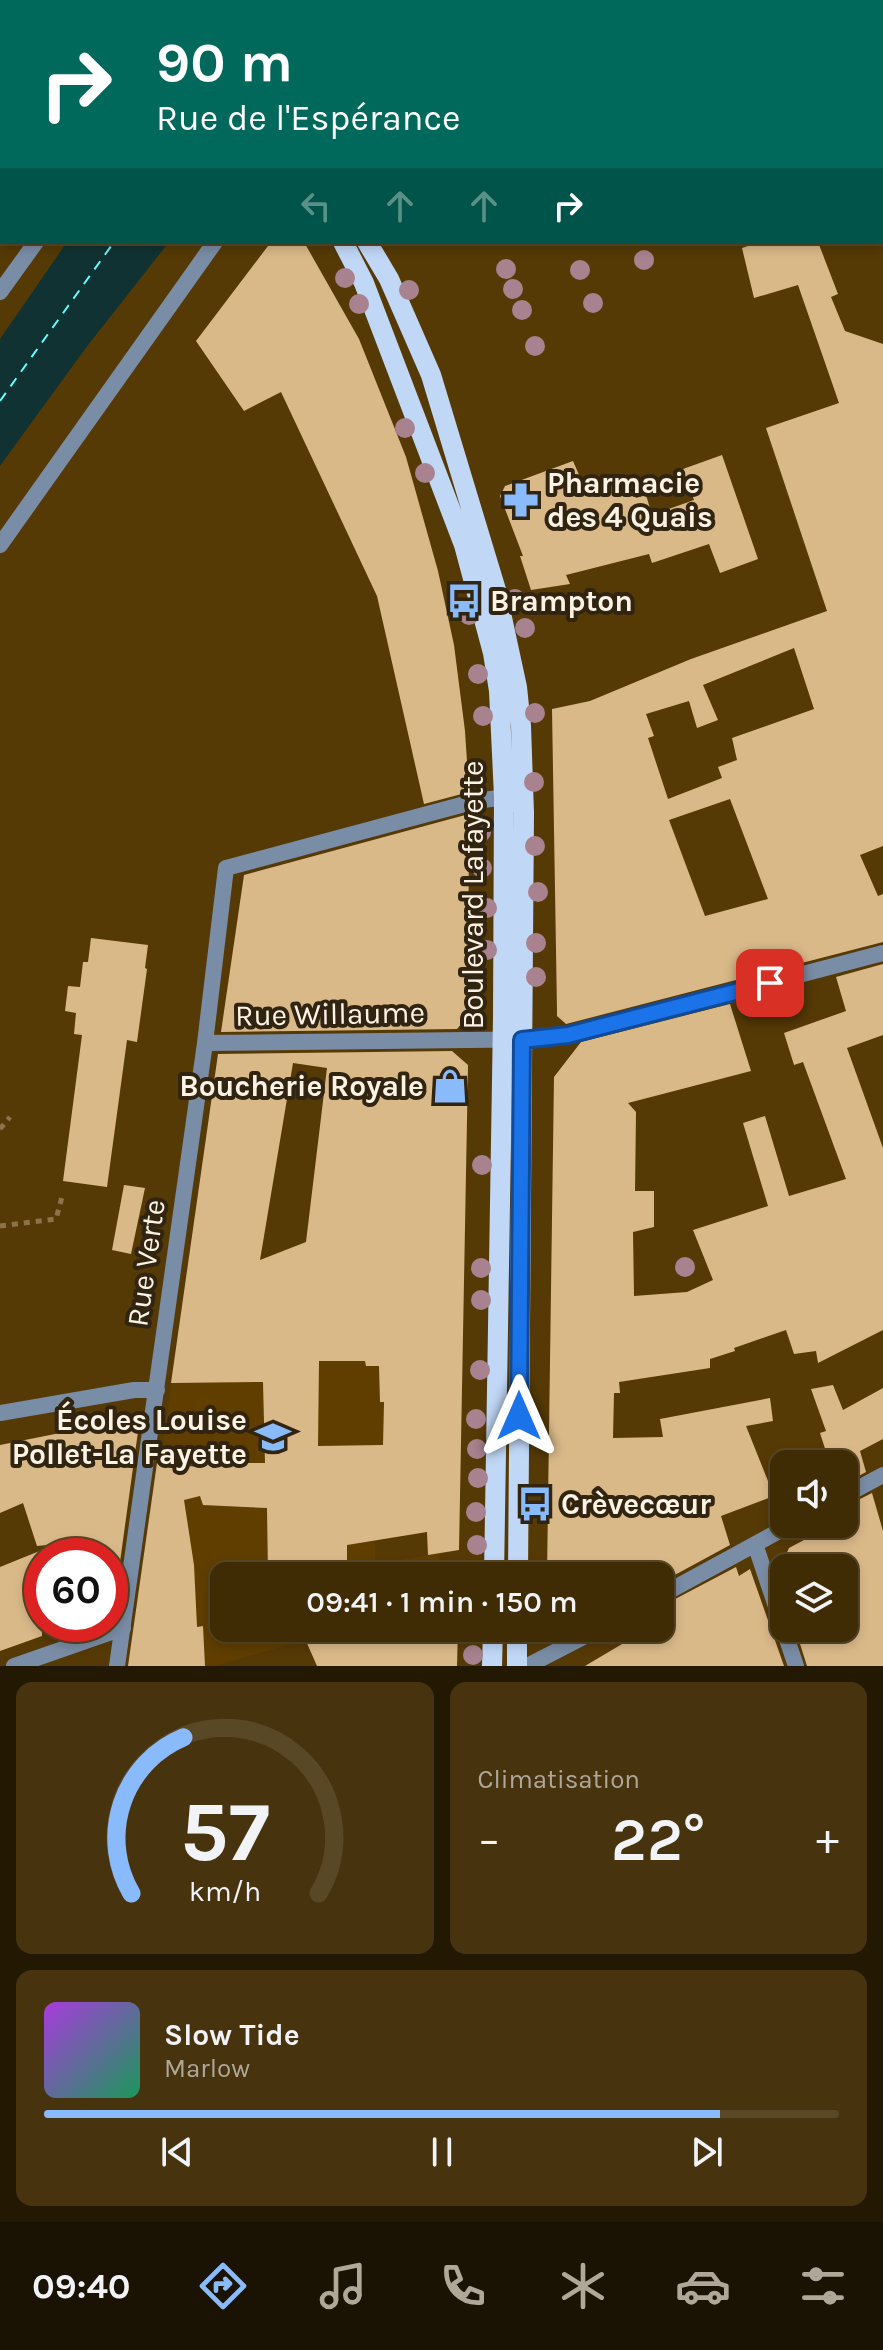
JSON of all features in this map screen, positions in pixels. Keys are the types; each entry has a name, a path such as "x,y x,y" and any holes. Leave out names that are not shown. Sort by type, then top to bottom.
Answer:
{"main road":[{"name":"Boulevard Lafayette","path":"344,244 364,283 464,545 493,653 503,742 514,796"},
{"name":"Boulevard Lafayette","path":"368,244 389,279 418,342 455,451 487,558 517,687 513,1040 518,1562"},
{"name":"Boulevard Lafayette","path":"494,1562 513,1040"},
{"path":"492,1666 493,1642"},
{"path":"517,1642 517,1666"}],"street":[{"path":"0,292 35,244"},
{"path":"0,545 214,244"},
{"name":"Rue Verte","path":"128,1593 205,1043 226,868 461,805 514,796"},
{"name":"Rue Willaume","path":"205,1043 548,1039 883,953"},
{"path":"0,1413 125,1392 157,1390"},
{"path":"858,1488 883,1475"},
{"path":"674,1588 770,1536"},
{"path":"755,1544 796,1666"},
{"path":"14,1666 83,1642"},
{"name":"Rue Verte","path":"117,1666 121,1642"},
{"path":"527,1666 574,1642"}],"path":[{"path":"0,1129 10,1117"},
{"path":"0,1226 56,1219 62,1197"}],"shaded area":[{"name":"Écoles Louise Pollet-La Fayette","path":"386,1213 383,1445 375,1521 375,1562 210,1562 210,1642 298,1642 215,1666 189,1666 133,1652 179,1330 236,1272 318,1237"},
{"name":"Écoles Louise Pollet-La Fayette","path":"440,1553 440,1562 387,1562"}],"water":[{"path":"66,244 167,244 85,349 0,466 0,339"}],"building":[{"path":"269,244 305,244 359,339 406,457 438,571 454,645 469,792 424,804 377,596 281,392 244,411 196,341"},
{"path":"754,244 819,244 838,294 831,297 845,331 883,344 883,846 860,855 878,896 883,894 883,942 566,1024 557,1016 552,709 590,701 691,659 827,611 766,428 839,403 798,285 754,298 742,248","holes":["794,648 814,709 732,738 737,760 718,767 722,778 668,799 648,738 654,736 646,714 689,701 697,728 718,720 703,685","730,799 768,899 705,916 669,820"]},
{"path":"722,455 758,559 720,573 709,544 652,563 649,554 566,575 570,584 531,590 520,556 523,556 500,496 505,486 573,461 586,491 626,474 636,498 646,495 652,515 694,500 683,469"},
{"path":"469,814 468,1016 457,1029 221,1032 244,875"},
{"path":"91,938 148,945 137,1042 127,1040 107,1187 63,1181 82,1035 74,1034 76,1013 65,1011 68,986 80,987 83,962 88,962"},
{"path":"883,964 883,1035 847,1048 883,1148 883,1330 818,1363 816,1351 794,1354 786,1330 710,1359 710,1368 619,1382 620,1393 614,1393 613,1438 663,1437 660,1419 770,1398 773,1421 746,1426 770,1486 770,1498 721,1516 730,1545 674,1575 674,1562 547,1562 554,1077 581,1042 730,1004 751,1071 628,1103 636,1112 635,1191 654,1191 654,1227 633,1232 634,1296 687,1292 713,1280 693,1230 768,1206 743,1123 765,1116 789,1196 846,1179 803,1062 794,1065 784,1033 846,1011 836,977"},
{"path":"452,1051 468,1065 459,1550 428,1555 427,1532 347,1545 347,1562 268,1562 267,1508 203,1505 200,1496 184,1500 194,1565 197,1627 203,1626 205,1666 128,1666 157,1463 198,1467 198,1463 265,1463 263,1382 171,1383 218,1054","holes":["293,1063 327,1068 306,1242 260,1260","319,1361 365,1361 366,1366 379,1366 380,1402 384,1402 383,1445 318,1446"]},
{"path":"124,1185 145,1188 131,1254 112,1250"},
{"path":"833,1385 843,1410 883,1388 883,1439 860,1451 866,1472 858,1476 858,1450 825,1450 820,1433 826,1431 811,1389"},
{"path":"140,1417 123,1538 34,1538 23,1503 0,1513 0,1445"},
{"path":"872,1493 883,1531 883,1666 807,1666 799,1642 858,1642 858,1554 786,1554 789,1548 808,1538 858,1538 858,1500"},
{"path":"24,1557 25,1642 0,1651 0,1567"},
{"path":"736,1567 739,1576 750,1569 770,1626 770,1642 776,1642 784,1666 585,1666 625,1642 674,1642 674,1600"},
{"path":"306,1642 458,1642 457,1666 317,1666"}],"ferry route":[{"path":"0,401 113,244"}],"place":[{"name":"Pharmacie des 4 Quais","path":"521,500"},
{"name":"Brampton","path":"464,601"},
{"name":"Boucherie Royale","path":"450,1086"},
{"name":"Écoles Louise Pollet-La Fayette","path":"273,1437"},
{"name":"Crèvecœur","path":"535,1504"}],"route":[{"path":"519,1416 522,1040 568,1035 770,983"}]}
